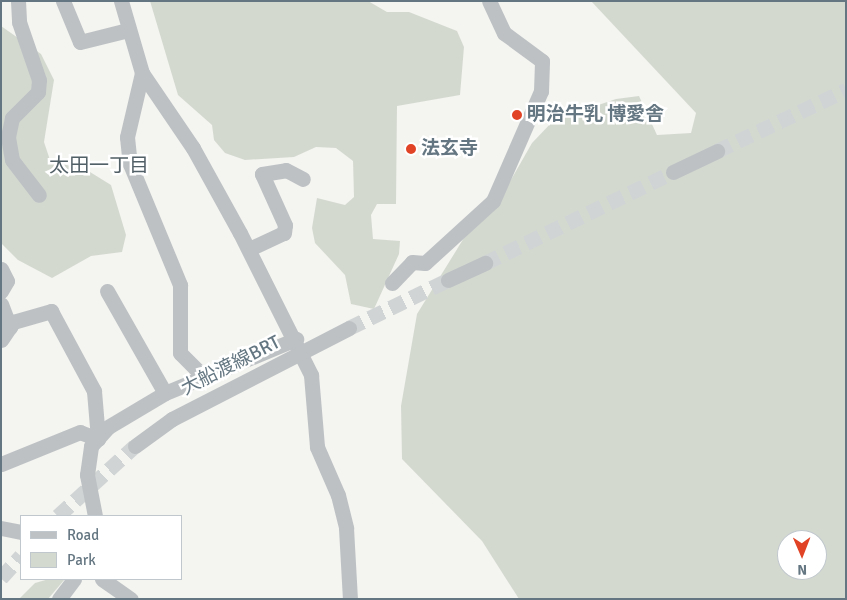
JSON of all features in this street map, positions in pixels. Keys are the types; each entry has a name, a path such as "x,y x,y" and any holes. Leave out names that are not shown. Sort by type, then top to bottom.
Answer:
{"street":[{"path":"18,1 19,22 39,80 38,92 12,118 8,137 12,160 39,195"},
{"path":"63,1 80,42 128,30"},
{"path":"121,1 142,73 193,148 299,345 313,384 317,447 338,495 346,528 350,599"},
{"path":"392,283 412,262 425,263 493,202 541,91 542,61 504,33 489,1"},
{"path":"142,73 127,137 130,164 180,285 180,353 203,376"},
{"path":"673,172 717,151"},
{"path":"249,250 284,233 286,225 262,174 286,170 303,179"},
{"path":"448,280 484,263"},
{"path":"1,269 7,281 1,291"},
{"path":"108,291 165,393"},
{"path":"1,304 10,327"},
{"path":"1,340 10,327 38,312 52,311 94,391 98,438"},
{"name":"大船渡線BRT","path":"135,446 172,419 299,345 349,328"},
{"path":"95,515 88,475 91,446 98,438 165,393 203,376 299,345"},
{"path":"1,464 80,432 98,438"},
{"path":"1,528 20,532"},
{"path":"59,599 73,580"},
{"path":"103,580 131,599"}],"green space":[{"path":"150,1 368,1 387,12 409,12 457,31 464,47 460,95 397,106 396,204 377,204 371,215 373,239 400,241 399,254 374,309 351,304 345,275 315,243 312,228 317,198 345,205 354,197 353,161 336,148 316,147 294,157 245,160 225,153 214,140 212,125 178,95"},
{"path":"591,1 846,1 846,599 519,599 482,541 402,459 401,406 417,314 467,233 508,185 532,143 554,120 616,99 639,96 657,135 691,133 696,113"},
{"path":"1,26 41,54 54,80 44,142 50,160 90,172 111,185 126,235 122,252 91,256 52,278 18,260 1,243"},
{"path":"46,580 64,580 48,599 19,599 35,583"}],"tunnel":[{"path":"717,151 846,90"},
{"path":"485,263 673,172"},
{"path":"349,328 448,280"},
{"path":"59,515 135,446"},
{"path":"1,578 20,557"}],"place":[{"name":"明治牛乳 博愛舎","path":"517,115"},
{"name":"法玄寺","path":"411,149"}],"district":[{"name":"太田一丁目","path":"99,165"}]}
